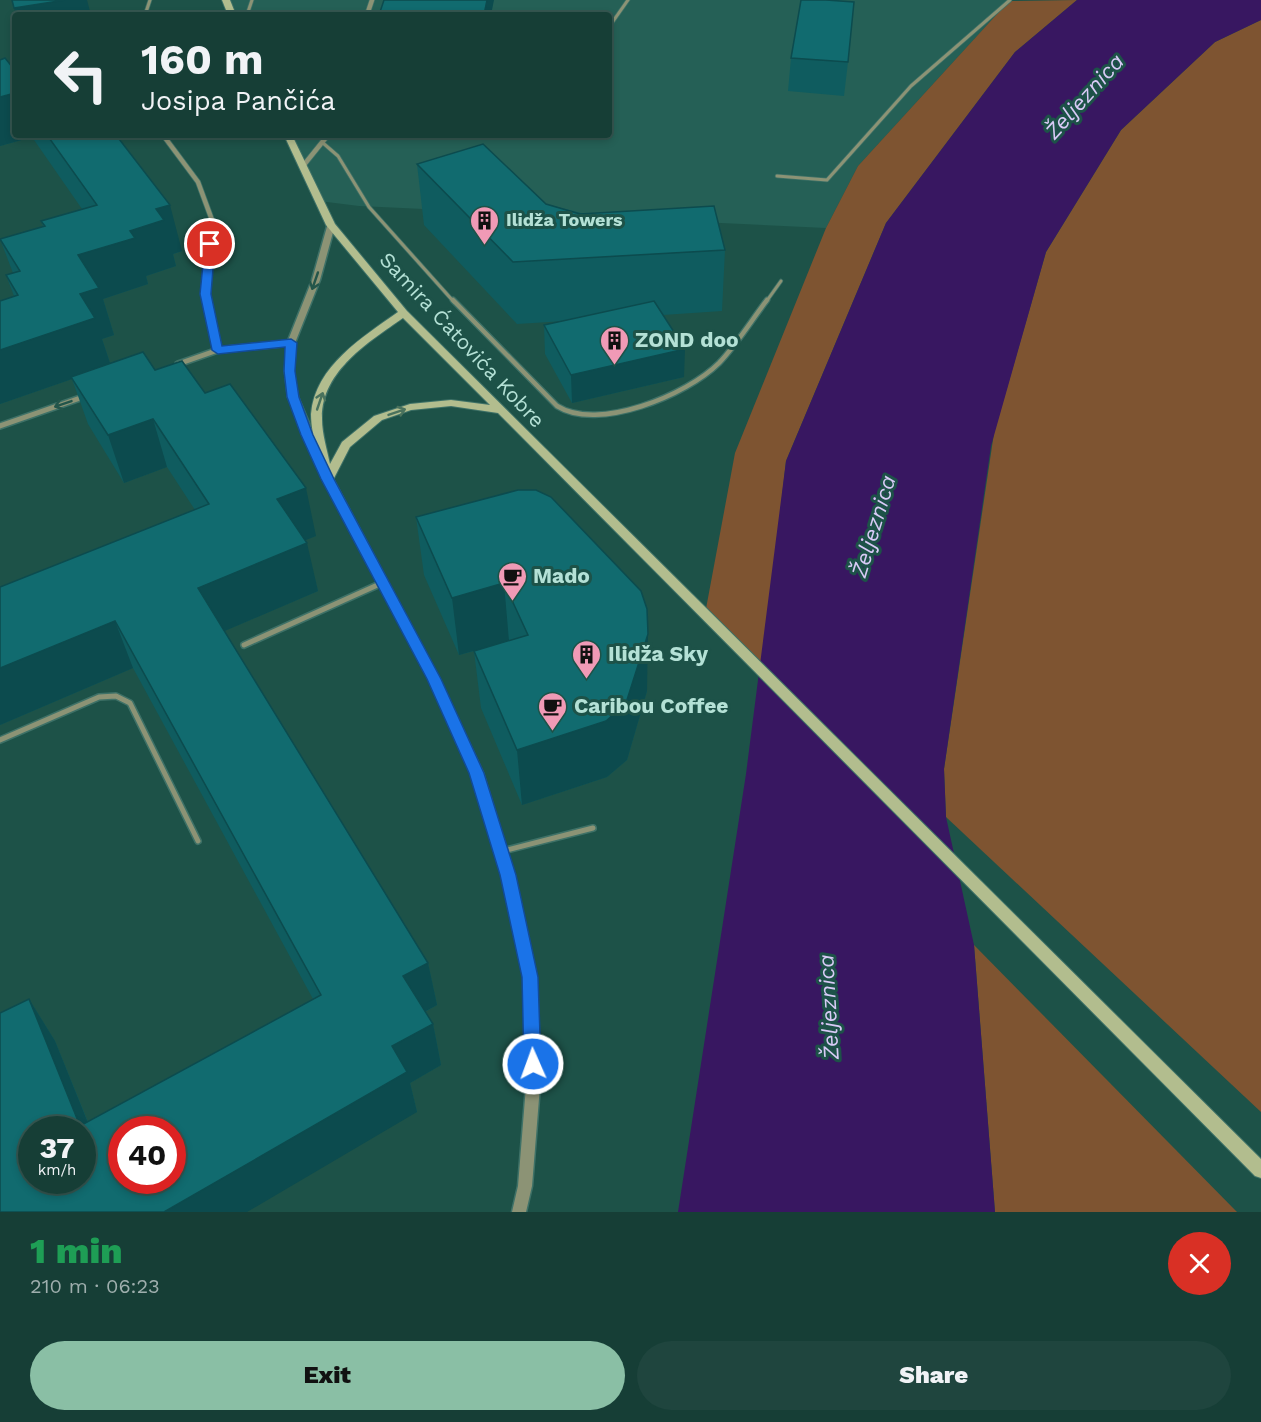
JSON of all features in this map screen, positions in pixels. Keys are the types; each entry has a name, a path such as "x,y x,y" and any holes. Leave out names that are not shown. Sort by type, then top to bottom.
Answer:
{"main road":[{"name":"Samira Ćatovića Kobre","path":"289,138 331,225 404,314 1261,1170"},
{"path":"328,479 316,411 329,375 357,346 404,314"},
{"path":"328,479 346,445 378,418 410,407 451,402 500,410"}],"street":[{"path":"165,138 198,182 212,220 206,294 218,350"},
{"path":"303,166 326,138"},
{"path":"331,225 316,280 291,343 290,371 293,397 328,479 434,679 477,773 501,851 530,977 533,1086 525,1186 519,1212"},
{"path":"174,365 218,350 291,343"},
{"path":"0,426 98,392"},
{"path":"244,645 382,583"}],"lane":[{"path":"612,23 628,0"},
{"path":"777,176 827,180 911,86 1010,0"},
{"path":"323,143 334,149 342,159 358,196 429,276 523,369 555,405 571,413 588,415 625,411 683,388 717,365 781,281"},
{"path":"0,740 99,697 116,696 130,703 198,841"},
{"path":"501,851 593,828"}],"shaded area":[{"path":"226,0 1010,0 858,166 826,228 359,206 319,201 289,138 612,138 612,12 231,12"},
{"path":"1077,0 1015,52 886,223 786,461 762,673 705,614 735,453 826,228 858,166 1009,1"},
{"path":"1261,20 1261,1112 946,817 944,769 994,433 1046,252 1121,130 1215,42"},
{"path":"974,945 1237,1212 995,1212"}],"water":[{"name":"Željeznica","path":"1077,0 1261,0 1261,20 1215,42 1121,130 1046,252 991,446 944,769 946,817 974,945 995,1212 678,1212 746,774 786,461 886,223 1015,52"}],"building":[{"path":"12,0 65,0 14,8"},
{"path":"384,0 487,0 485,12 380,12"},
{"path":"801,0 854,2 848,62 791,58"},
{"path":"5,58 12,67 12,94 0,97 0,60"},
{"path":"49,138 118,138 170,205 156,209 164,220 130,231 135,238 78,255 99,288 80,294 95,318 0,350 0,301 18,295 6,275 20,271 0,239 45,226 41,221 97,205"},
{"path":"483,144 546,204 580,214 714,206 725,250 513,262 417,164"},
{"path":"654,301 685,349 571,375 544,325"},
{"path":"143,352 155,370 182,361 205,393 230,384 306,488 277,499 307,543 198,588 428,963 403,976 433,1024 392,1046 407,1072 164,1212 0,1212 0,1013 29,999 76,1116 18,1116 18,1194 96,1194 96,1117 321,995 115,621 0,668 0,587 209,504 153,419 108,435 71,377"},
{"path":"518,490 536,490 551,497 641,591 647,609 648,634 626,703 606,721 517,750 474,651 528,635 504,583 452,598 416,517"}],"place":[{"name":"Ilidža Towers","path":"485,246"},
{"name":"ZOND doo","path":"614,366"},
{"name":"Mado","path":"512,602"},
{"name":"Ilidža Sky","path":"587,680"},
{"name":"Caribou Coffee","path":"553,732"}],"route":[{"path":"210,244 206,294 208,313 218,350 291,343 290,371 293,397 307,435 382,583 434,679 477,773 508,875 530,977 533,1064"}]}
